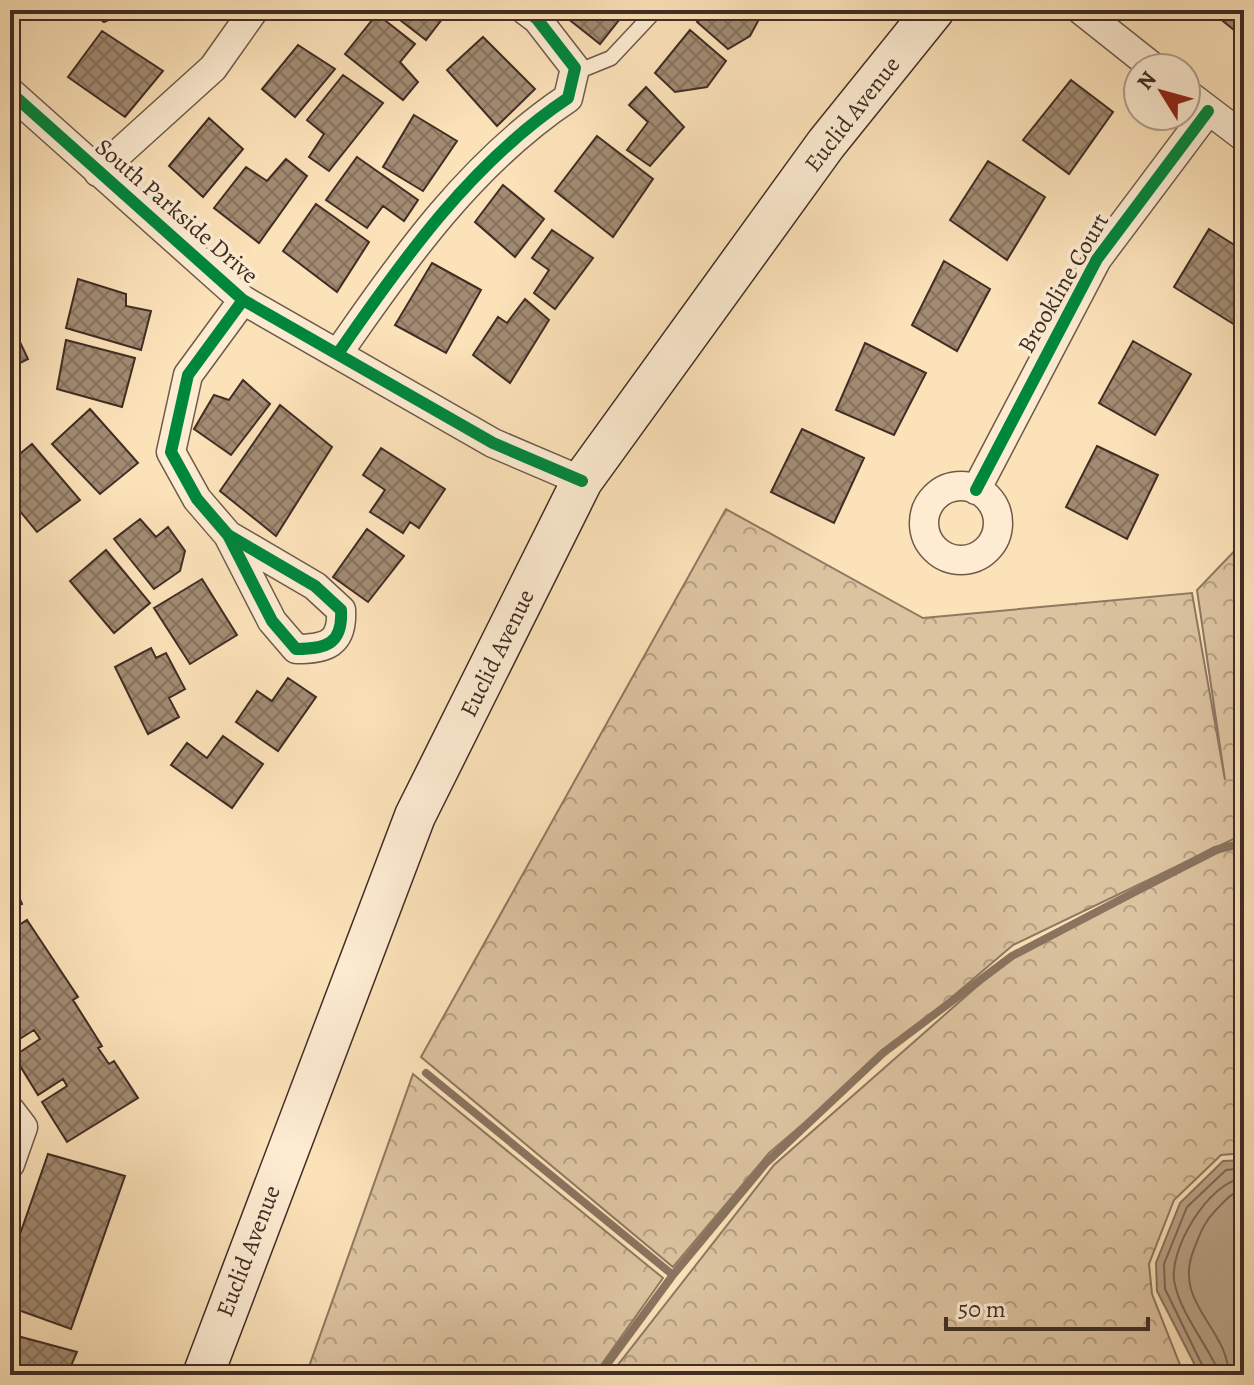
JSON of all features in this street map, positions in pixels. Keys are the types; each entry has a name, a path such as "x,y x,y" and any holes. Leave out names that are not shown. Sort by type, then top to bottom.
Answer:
{"main road":[{"name":"Euclid Avenue","path":"203,1375 415,816 582,481 826,144 934,10"}],"street":[{"path":"98,172 213,68 254,10"},
{"path":"339,352 411,247 528,124 568,98 575,68 525,10"},
{"path":"1081,10 1134,52"},
{"name":"South Parkside Drive","path":"10,92 243,300 339,352 493,443 582,481"},
{"path":"1202,106 1244,137"},
{"name":"Brookline Court","path":"976,490 1097,259 1208,111"},
{"path":"228,535 197,499 171,452 188,375 243,300"},
{"path":"10,1110 23,1127 10,1164"}],"lane":[{"path":"574,73 611,58 656,10"}],"green space":[{"path":"726,509 923,618 1192,593 1225,780 1197,590 1244,541 1244,834 1013,945 769,1153 673,1267 421,1057"},
{"path":"1244,843 1244,1153 1221,1155 1174,1200 1149,1264 1152,1294 1184,1375 610,1375 774,1165 1007,960 1231,846"},
{"path":"413,1074 663,1278 594,1375 306,1375"}],"water":[{"path":"1244,1160 1244,1375 1200,1375 1157,1291 1156,1263 1180,1203 1223,1161"}],"building":[{"path":"88,10 130,10 104,22"},
{"path":"387,10 449,10 426,40"},
{"path":"557,10 627,10 600,44"},
{"path":"708,10 764,10 750,36 728,49 697,22"},
{"path":"1209,10 1244,10 1244,38"},
{"path":"377,14 415,44 400,62 418,82 403,100 345,54"},
{"path":"690,30 726,61 707,87 675,92 655,73"},
{"path":"102,31 163,71 125,117 68,77"},
{"path":"483,37 535,89 497,126 447,70"},
{"path":"298,45 335,69 295,117 262,89"},
{"path":"343,75 383,103 329,171 309,157 324,134 307,120"},
{"path":"1071,80 1113,112 1069,174 1023,140"},
{"path":"646,87 684,127 650,166 627,150 648,122 629,105"},
{"path":"414,115 457,141 423,191 383,167"},
{"path":"209,118 243,149 203,197 169,166"},
{"path":"597,136 653,179 613,237 555,191"},
{"path":"357,157 418,200 404,221 383,206 367,228 326,200"},
{"path":"286,159 307,176 259,243 214,208 246,167 267,181"},
{"path":"988,161 1045,197 1007,260 950,220"},
{"path":"503,185 544,219 515,257 475,222"},
{"path":"316,204 369,242 337,292 283,251"},
{"path":"1209,229 1244,251 1244,311 1235,325 1174,287"},
{"path":"552,230 593,258 555,309 534,293 549,270 532,258"},
{"path":"944,261 990,289 957,351 912,325"},
{"path":"432,263 481,290 446,353 395,325"},
{"path":"78,279 126,294 126,306 151,311 141,350 66,328"},
{"path":"525,299 549,320 510,383 473,355 498,317 507,323"},
{"path":"10,321 28,359 10,368"},
{"path":"66,340 135,358 122,407 57,389"},
{"path":"1133,341 1191,374 1155,435 1099,403"},
{"path":"865,343 926,373 894,435 836,410"},
{"path":"243,380 270,404 231,455 194,429 214,395 229,400"},
{"path":"280,405 332,447 276,536 220,491"},
{"path":"90,409 138,463 100,494 52,444"},
{"path":"802,429 864,458 834,523 771,492"},
{"path":"32,444 80,500 37,532 10,499 10,462"},
{"path":"1097,446 1158,475 1127,539 1066,507"},
{"path":"381,448 445,489 419,528 410,522 403,533 370,512 385,490 363,475"},
{"path":"140,519 156,537 168,527 185,551 180,571 154,589 114,539"},
{"path":"367,529 404,556 368,602 333,577"},
{"path":"106,550 150,603 114,633 70,581"},
{"path":"202,579 237,635 190,664 154,608"},
{"path":"151,648 156,658 166,653 185,689 169,698 179,717 148,734 115,667"},
{"path":"288,678 316,697 278,751 236,722 257,691 272,701"},
{"path":"223,736 263,764 232,808 171,765 187,743 207,758"},
{"path":"10,876 22,904 10,909"},
{"path":"27,920 78,997 73,1000 102,1046 98,1048 109,1064 114,1061 138,1098 67,1142 42,1102 67,1086 63,1079 38,1095 14,1056 40,1039 34,1030 10,1045 10,1005 17,1000 10,993 10,931"},
{"path":"48,1154 125,1176 71,1329 10,1307 10,1263"},
{"path":"10,1334 77,1352 67,1375 10,1375"}],"waterway":[{"path":"599,1375 673,1275 766,1163 883,1053 1012,956 1215,850 1244,843"},
{"path":"426,1073 673,1275"}],"cycle path":[{"path":"339,352 414,248 470,182 533,123 568,98 575,68 537,19 525,10"},
{"path":"10,92 243,300 493,443 582,481"},
{"path":"976,490 1097,259 1208,111"},
{"path":"228,535 272,621 296,649 324,646 336,637 341,610 315,586 228,535 197,499 171,452 188,375 243,300"}]}
